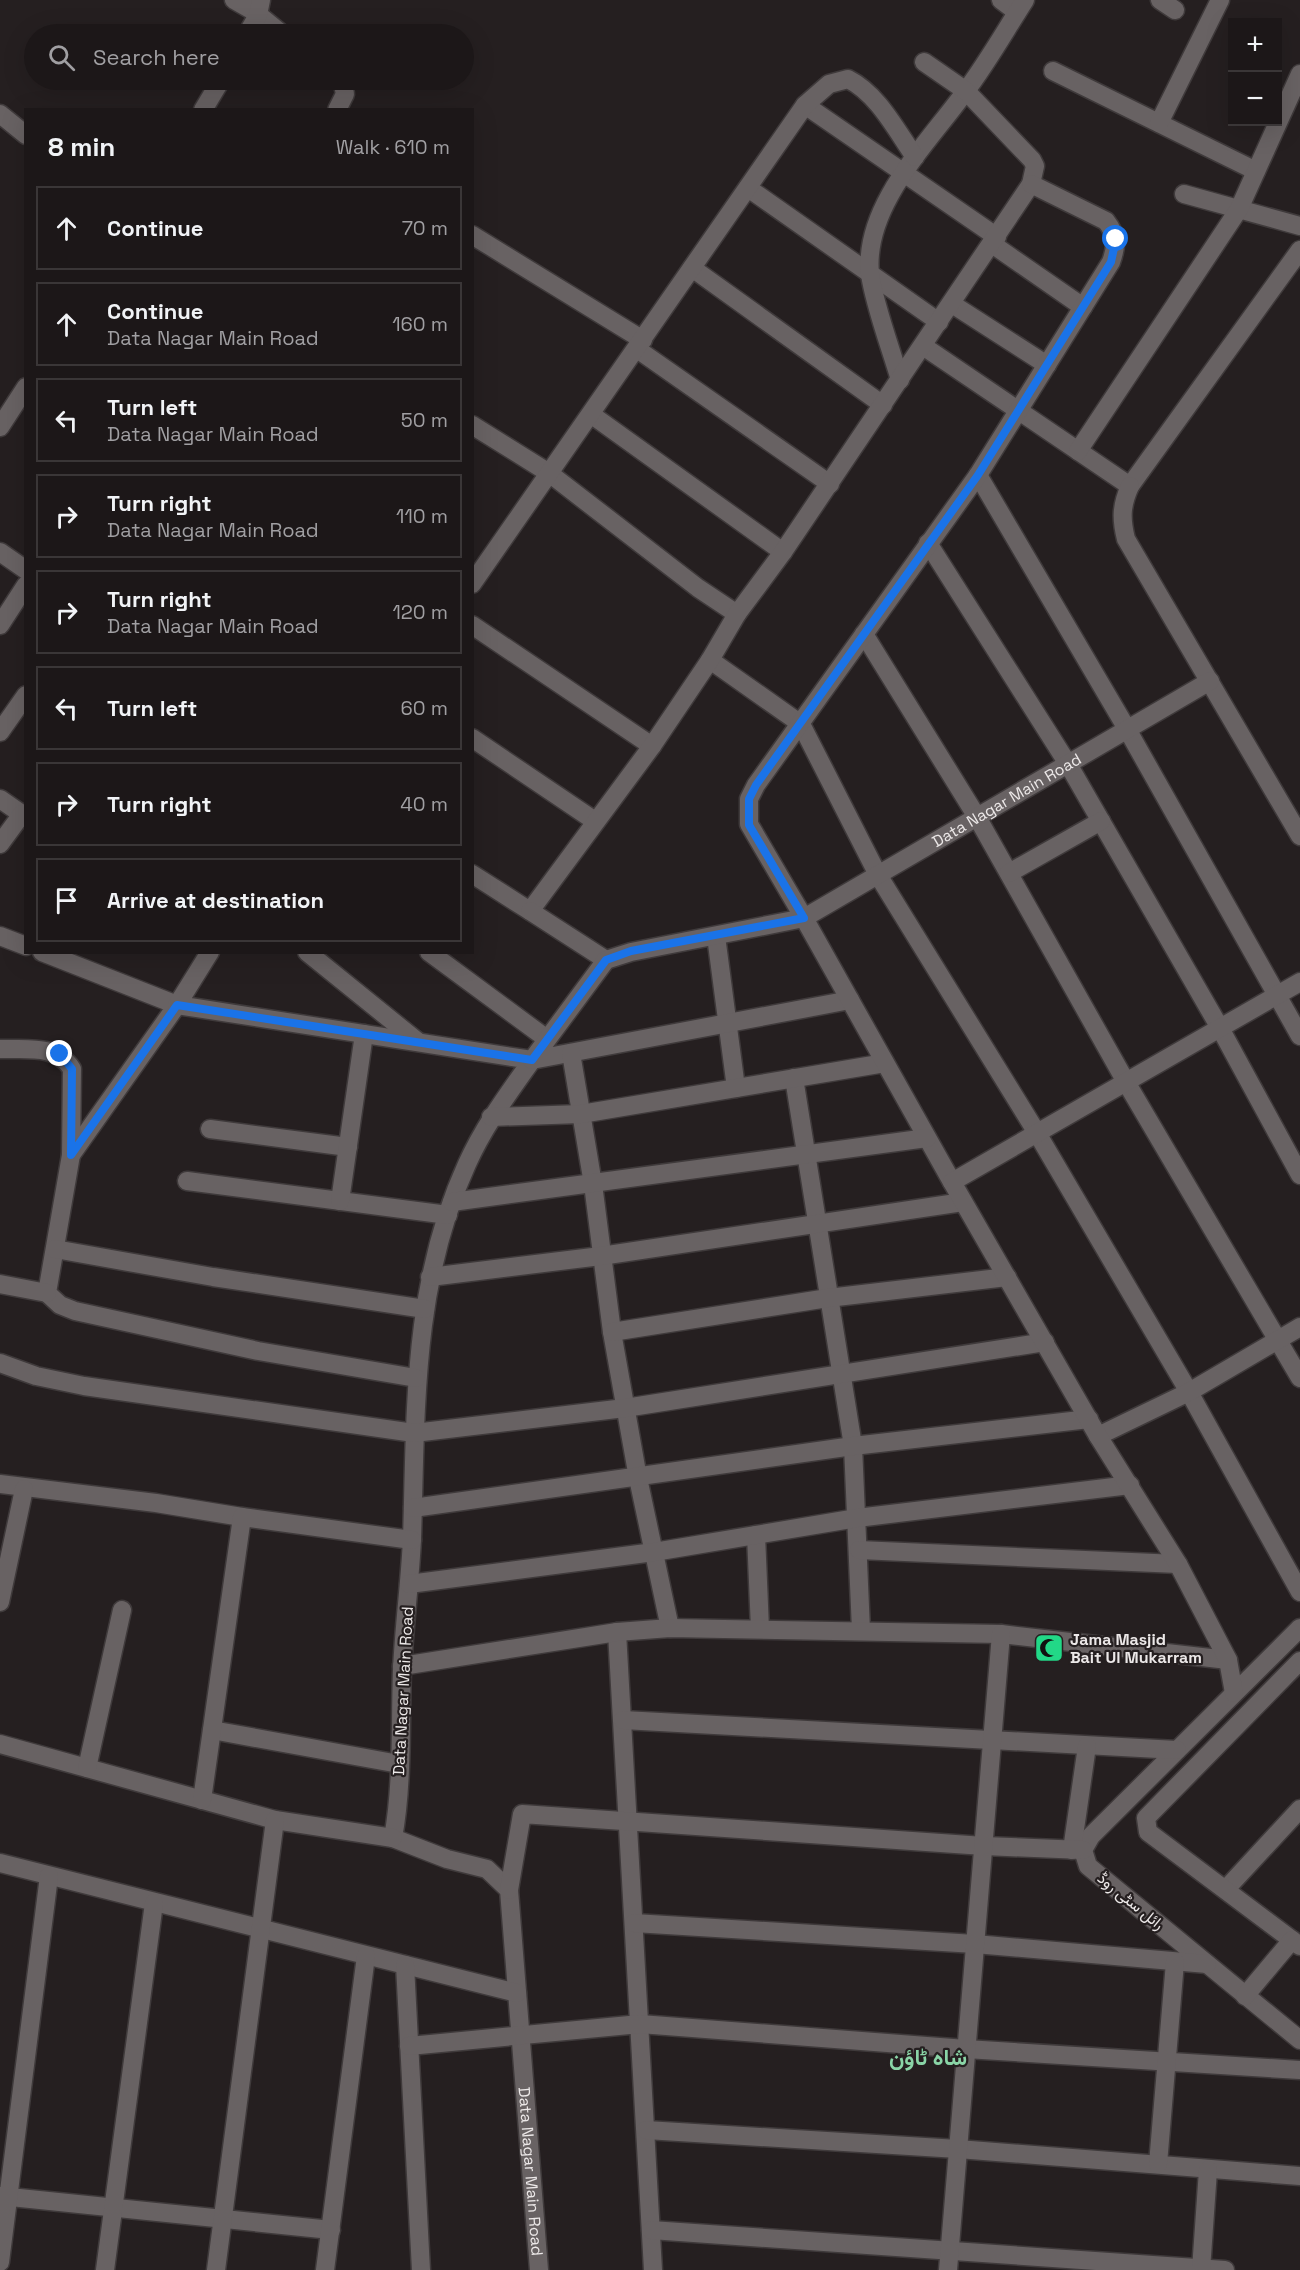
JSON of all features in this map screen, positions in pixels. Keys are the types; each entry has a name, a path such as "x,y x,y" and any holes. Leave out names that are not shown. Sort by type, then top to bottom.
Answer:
{"street":[{"path":"234,0 260,7 274,24"},
{"path":"900,380 870,274 871,248 876,226 903,173 966,91 1021,6 1001,0"},
{"path":"1160,0 1175,10"},
{"path":"1158,123 1220,0"},
{"path":"252,24 260,7"},
{"path":"531,911 652,746 710,660 737,614 830,484 1031,184 1035,174 1032,160 966,91 924,62"},
{"path":"1053,71 1256,171"},
{"path":"1078,451 1239,209 1300,74"},
{"path":"474,581 805,105 829,84 848,79 861,86 871,96 915,157"},
{"path":"205,108 215,90"},
{"path":"338,108 345,94 344,90"},
{"path":"805,105 903,173 1083,307"},
{"path":"0,114 24,133"},
{"path":"1031,184 1106,221 1112,229 1116,248 1111,262 978,475 756,785 749,799 749,825 1098,1437 1178,1564 1228,1660 1234,1694"},
{"path":"748,188 939,322"},
{"path":"1184,194 1300,226"},
{"path":"474,236 640,344 830,484"},
{"path":"1300,249 1130,486 1121,518 1126,539 1300,836"},
{"path":"692,268 883,405"},
{"path":"952,304 1047,365"},
{"path":"923,346 1130,486"},
{"path":"2,419 24,390"},
{"path":"592,414 783,552"},
{"path":"474,426 549,473 698,588 737,614"},
{"path":"978,475 1127,729 1300,1036"},
{"path":"928,543 1068,764 1220,1028 1300,1175"},
{"path":"0,552 24,569"},
{"path":"0,625 24,588"},
{"path":"474,626 652,746"},
{"path":"864,634 977,817 1126,1082 1300,1378"},
{"path":"710,660 801,724 878,875 1036,1133 1189,1392 1300,1592"},
{"name":"Data Nagar Main Road","path":"393,1838 398,1811 402,1666 412,1540 416,1378 430,1277 450,1209 467,1163 491,1117 606,960 631,951 804,918 1210,681"},
{"path":"0,732 24,698"},
{"path":"474,739 595,821"},
{"path":"0,799 24,816 0,844"},
{"path":"1009,873 1101,821"},
{"path":"474,875 606,960"},
{"path":"0,936 24,945"},
{"path":"716,936 736,1088"},
{"path":"47,954 177,1005 532,1060 850,1000"},
{"path":"71,1155 177,1005 209,954"},
{"path":"309,954 418,1042"},
{"path":"432,954 548,1039"},
{"path":"952,1182 1300,982"},
{"path":"340,1201 364,1034"},
{"path":"0,1049 46,1051 60,1054 72,1069 71,1155 47,1293"},
{"path":"571,1053 594,1184 601,1256 625,1408 670,1628"},
{"path":"491,1117 581,1114 885,1063"},
{"path":"794,1078 853,1446 861,1630"},
{"path":"210,1129 348,1147"},
{"path":"187,1181 340,1201 450,1209 594,1184 927,1138"},
{"path":"430,1277 601,1256 963,1202"},
{"path":"55,1249 213,1277 426,1309"},
{"path":"612,1332 828,1298 1007,1277"},
{"path":"0,1284 47,1293 60,1305 75,1311 258,1351 416,1378"},
{"path":"1098,1437 1189,1392 1300,1327"},
{"path":"0,1363 36,1376 84,1386 414,1433 625,1408 1045,1342"},
{"path":"412,1508 853,1446 1089,1419"},
{"path":"0,1484 24,1489 156,1503 412,1540"},
{"path":"409,1584 654,1552 857,1518 1130,1485"},
{"path":"0,1600 24,1489"},
{"path":"202,1800 242,1517"},
{"path":"756,1535 760,1629"},
{"path":"859,1550 1178,1564"},
{"path":"87,1768 122,1610"},
{"path":"402,1666 617,1632 670,1628 861,1630 1001,1635 1228,1660"},
{"path":"1078,1850 1300,1628"},
{"path":"617,1632 653,2270"},
{"path":"948,2270 1001,1635"},
{"path":"1245,1996 1296,1943 1148,1832 1146,1818 1300,1661"},
{"path":"623,1720 1177,1750"},
{"path":"212,1730 399,1764"},
{"path":"0,1744 275,1820 393,1838 447,1859 487,1869 509,1890"},
{"path":"1078,1850 1088,1746"},
{"path":"1226,1889 1300,1809"},
{"name":"Data Nagar Main Road","path":"539,2270 509,1890 522,1814 629,1822"},
{"path":"216,2270 275,1820"},
{"path":"629,1822 984,1846 1078,1850"},
{"name":"رائل سٹی روڈ","path":"1078,1850 1088,1866 1300,2040"},
{"path":"0,1863 517,1993"},
{"path":"0,2262 5,2196 49,1876"},
{"path":"105,2270 154,1903"},
{"path":"634,1923 975,1944 1207,1964"},
{"path":"325,2270 366,1956"},
{"path":"1158,2164 1176,1962"},
{"path":"405,1965 421,2270"},
{"path":"409,2046 640,2024 966,2049 1300,2070"},
{"path":"646,2130 958,2149 1300,2176"},
{"path":"1202,2269 1208,2170"},
{"path":"5,2196 330,2230"},
{"path":"651,2230 949,2251 1107,2266 1225,2270"}],"place":[{"name":"Jama Masjid Bait Ul Mukarram","path":"1049,1648"}],"district":[{"name":"شاہ ٹاؤن","path":"928,2057"}],"route":[{"path":"60,1054 72,1069 71,1155 177,1005 532,1060 606,960 631,951 804,918 749,825 749,799 756,785 978,475 1111,262 1116,248 1116,239"}]}
